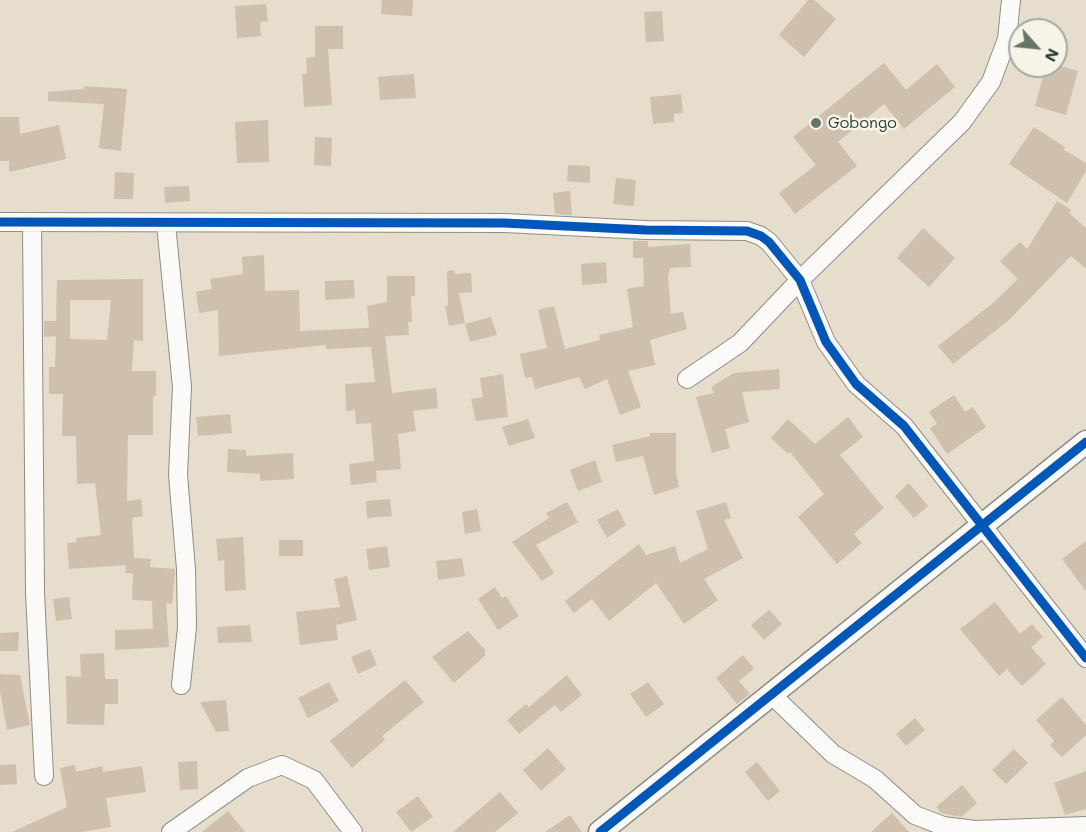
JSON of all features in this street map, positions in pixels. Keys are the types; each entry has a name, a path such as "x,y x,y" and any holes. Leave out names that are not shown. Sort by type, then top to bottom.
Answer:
{"street":[{"path":"687,379 740,343 800,280 912,173 968,114 991,82 1007,39 1011,0"},
{"path":"0,222 504,223 646,230 747,231 769,242 800,280 826,342 856,384 904,426 1086,658"},
{"path":"32,222 35,593 44,776"},
{"path":"166,224 182,387 178,475 186,569 187,627 181,685"},
{"path":"609,829 770,693 1086,442"},
{"path":"770,693 832,754 875,779 915,815 943,826 975,830 1086,826"},
{"path":"171,832 248,778 282,765 314,780 353,832"}],"building":[{"path":"382,0 413,0 412,16 381,14"},
{"path":"808,0 814,0 836,19 804,57 779,35"},
{"path":"266,4 268,21 260,22 261,36 237,38 235,6"},
{"path":"662,11 664,41 646,42 644,12"},
{"path":"315,26 343,26 343,49 328,49 332,105 304,107 302,74 307,74 306,58 315,57"},
{"path":"884,63 906,90 937,64 955,87 904,129 884,104 838,142 857,166 795,214 779,193 816,165 793,137"},
{"path":"1068,68 1078,71 1066,115 1035,106 1043,78 1068,78"},
{"path":"414,74 416,98 380,100 378,77"},
{"path":"84,86 127,89 121,151 99,148 104,104 48,101 48,92 84,89"},
{"path":"681,94 683,113 674,114 674,122 653,124 650,97"},
{"path":"0,117 19,117 20,134 59,125 66,159 9,172 9,161 0,161"},
{"path":"268,120 269,162 237,163 235,122"},
{"path":"1034,127 1065,147 1064,150 1086,163 1086,171 1067,203 1009,164"},
{"path":"315,137 332,138 331,166 314,165"},
{"path":"568,165 590,166 590,183 567,181"},
{"path":"115,172 134,173 133,199 114,199"},
{"path":"616,178 636,180 634,206 613,204"},
{"path":"189,186 190,201 165,203 164,187"},
{"path":"570,191 572,215 555,214 553,193"},
{"path":"1057,201 1071,210 1069,213 1086,228 1086,269 1071,256 1009,320 953,364 938,346 993,303 1018,279 1000,261 1020,242 1027,249"},
{"path":"923,228 955,258 929,287 897,258"},
{"path":"633,241 648,241 648,247 690,244 691,267 670,268 668,277 671,314 683,312 687,329 650,340 655,365 628,371 641,407 620,415 607,379 585,389 579,377 535,389 532,377 525,378 520,354 547,348 538,310 554,306 565,349 600,340 599,335 633,327 627,289 644,286 643,258 633,258"},
{"path":"264,255 265,291 299,290 300,331 369,328 367,306 387,302 387,276 415,276 415,296 411,296 412,322 408,322 409,335 385,336 392,393 436,388 438,408 413,411 416,431 398,434 401,469 376,471 377,482 351,485 349,464 374,461 371,423 356,424 355,410 346,411 345,384 375,382 371,347 326,349 326,345 219,356 218,310 199,313 196,292 212,289 210,279 243,274 242,257"},
{"path":"606,262 607,283 582,285 581,264"},
{"path":"454,270 455,274 471,273 472,292 459,293 465,323 449,326 445,306 448,306 447,271"},
{"path":"143,279 143,341 134,340 132,371 156,371 156,396 153,396 153,435 128,435 127,501 141,499 143,516 132,518 134,558 151,559 150,567 175,569 172,604 166,603 169,647 115,650 115,630 153,629 152,601 132,600 133,574 125,573 126,565 69,569 67,543 77,542 76,538 101,535 95,483 77,484 76,436 62,436 63,394 49,394 49,367 55,367 56,336 44,337 44,321 56,321 57,280","holes":["70,300 111,300 107,340 70,339"]},
{"path":"354,280 355,298 325,300 325,281"},
{"path":"491,317 497,335 470,342 465,324"},
{"path":"779,369 780,389 742,392 749,422 725,429 730,448 712,453 696,397 714,393 711,387 734,373"},
{"path":"503,374 508,417 476,421 471,399 483,397 480,378"},
{"path":"954,395 965,412 973,407 986,427 947,454 930,428 937,424 929,412"},
{"path":"230,414 232,433 198,436 196,417"},
{"path":"848,417 863,437 840,455 884,508 854,534 862,543 837,564 798,517 824,494 790,452 788,454 771,438 788,419 815,444"},
{"path":"528,419 535,438 509,446 502,427"},
{"path":"650,433 676,433 676,472 679,487 654,495 643,456 616,462 612,445 650,436"},
{"path":"228,449 246,450 246,456 293,453 294,479 260,481 260,474 227,472"},
{"path":"595,460 602,482 578,491 570,470"},
{"path":"909,483 928,506 914,518 895,496"},
{"path":"390,499 392,516 367,518 366,501"},
{"path":"567,502 578,522 536,545 554,573 542,581 512,542 549,518 546,513"},
{"path":"726,502 731,518 724,520 743,558 704,579 718,600 684,624 656,583 609,621 592,599 574,613 565,601 639,544 646,555 675,546 680,563 708,549 696,511"},
{"path":"477,509 481,531 465,534 462,512"},
{"path":"618,509 626,525 607,538 597,520"},
{"path":"243,537 246,590 225,591 224,560 218,561 216,539"},
{"path":"279,540 303,540 303,556 279,556"},
{"path":"1086,541 1086,591 1062,559"},
{"path":"387,546 390,567 369,570 366,549"},
{"path":"462,558 465,576 438,580 436,561"},
{"path":"347,576 357,620 336,625 338,640 300,645 296,612 340,607 334,579"},
{"path":"495,587 502,598 506,596 519,616 498,630 478,599"},
{"path":"69,597 72,619 56,621 53,599"},
{"path":"995,602 1020,634 1032,624 1043,637 1031,647 1046,664 1022,686 1007,669 999,676 960,629"},
{"path":"769,610 782,624 764,640 751,625"},
{"path":"250,625 252,642 218,643 217,627"},
{"path":"468,631 485,650 485,656 454,683 432,657"},
{"path":"19,632 18,651 0,651 0,633"},
{"path":"370,649 377,665 358,674 351,657"},
{"path":"104,653 105,679 118,679 118,704 105,704 104,725 67,724 66,676 81,677 80,654"},
{"path":"743,655 754,669 739,681 750,694 737,704 716,678"},
{"path":"0,674 20,675 30,725 7,730 0,691"},
{"path":"567,675 582,695 561,712 555,705 519,734 507,720 526,704 529,707"},
{"path":"405,680 424,702 382,736 385,740 352,768 330,741"},
{"path":"329,682 339,701 308,718 298,698"},
{"path":"648,682 664,704 646,717 630,694"},
{"path":"1062,697 1086,725 1086,735 1062,757 1050,745 1054,741 1036,720"},
{"path":"226,700 229,731 216,732 200,702"},
{"path":"915,718 925,730 906,746 896,734"},
{"path":"548,748 566,769 541,791 523,770"},
{"path":"1014,749 1028,763 1006,784 992,770"},
{"path":"197,761 198,789 180,790 178,762"},
{"path":"757,762 780,791 768,801 745,772"},
{"path":"16,764 17,784 0,785 0,765"},
{"path":"75,765 76,772 102,766 103,772 142,766 146,792 106,798 111,827 83,832 12,832 67,807 60,768"},
{"path":"1086,771 1086,809 1065,815 1054,783"},
{"path":"962,785 977,803 961,817 941,813 936,807"},
{"path":"500,792 518,813 495,832 453,832"},
{"path":"418,796 433,817 411,832 396,812"},
{"path":"228,811 245,832 202,832"},
{"path":"892,813 909,832 871,832"},
{"path":"570,815 582,832 545,832"}],"cycle path":[{"path":"0,222 504,223 646,230 747,231 761,236 769,242 800,280 826,342 856,384 904,426 1086,658"},
{"path":"600,832 1086,442"}],"place":[{"name":"Gobongo","path":"816,123"}]}
